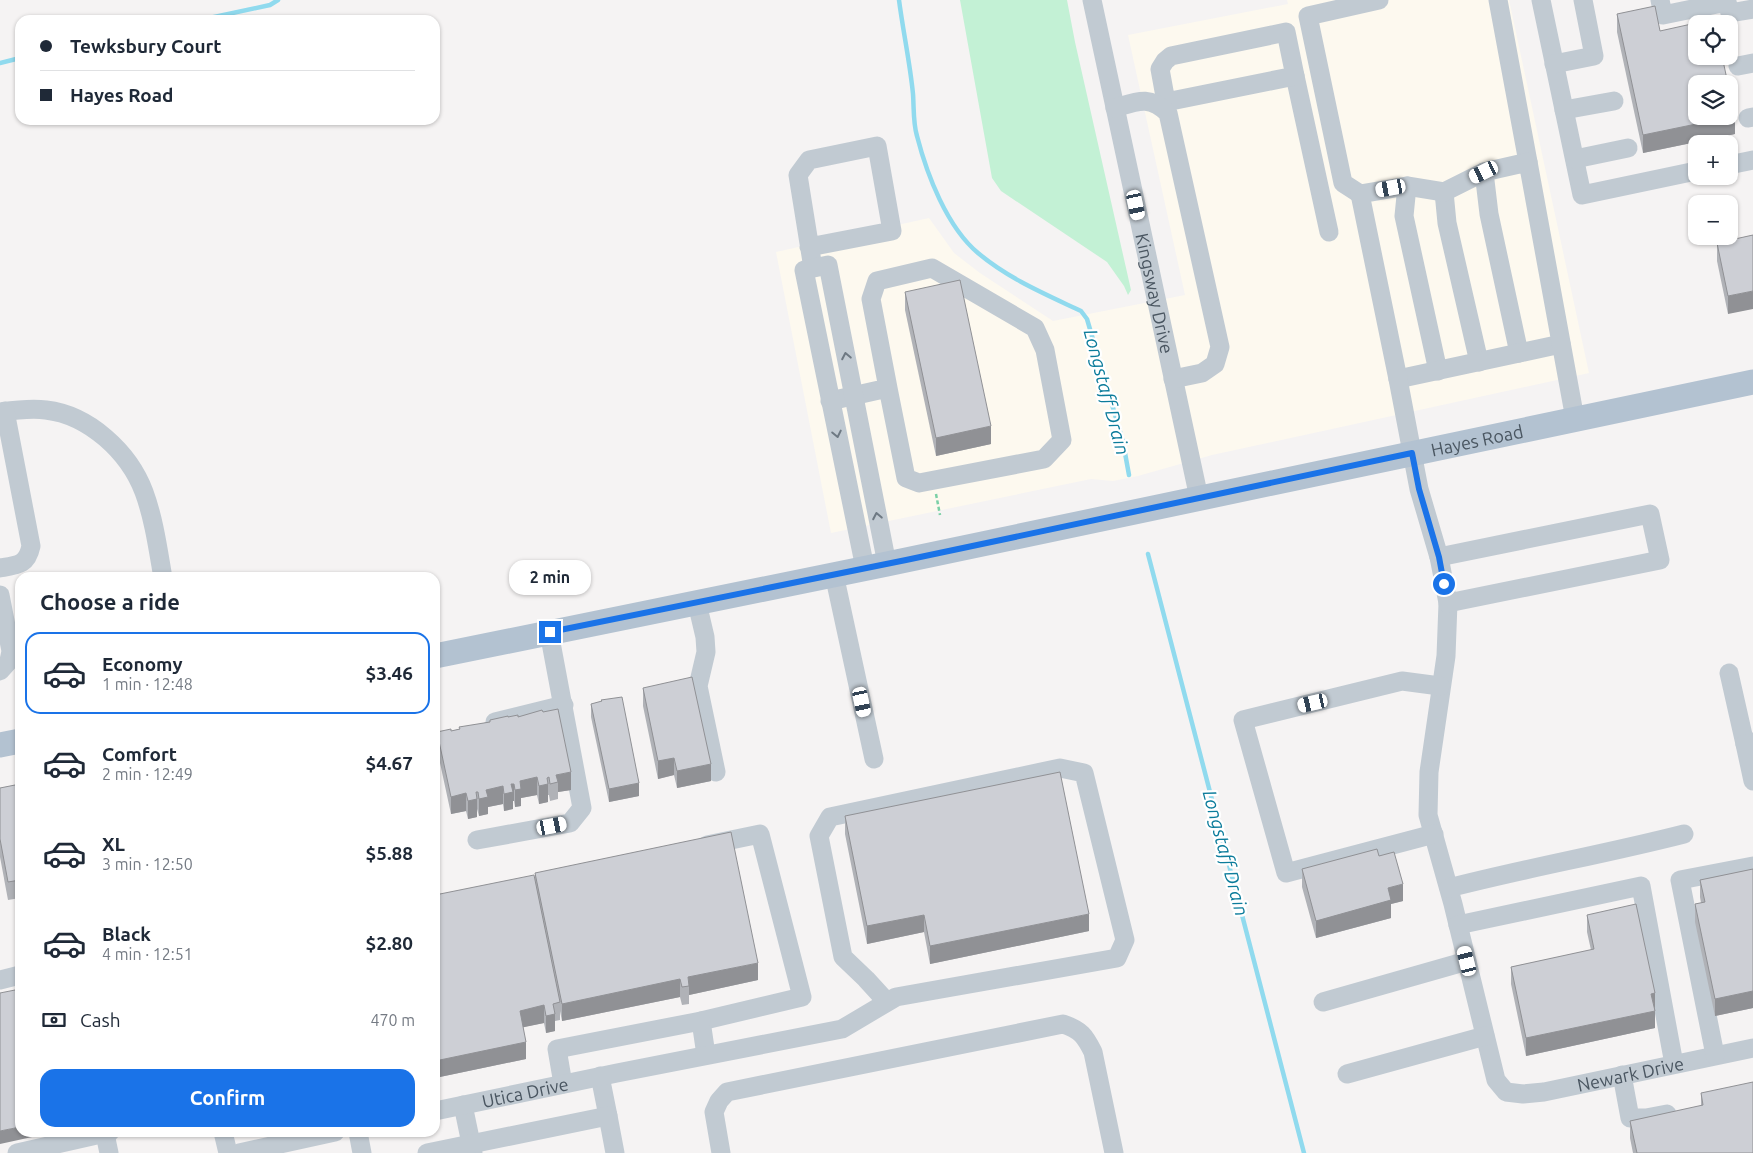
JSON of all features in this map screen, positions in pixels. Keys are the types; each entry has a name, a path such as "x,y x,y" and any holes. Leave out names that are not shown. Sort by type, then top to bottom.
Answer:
{"main road":[{"name":"Hayes Road","path":"440,655 876,566 1753,382"},
{"path":"0,745 15,742"}],"street":[{"name":"Kingsway Drive","path":"1092,0 1199,498"},
{"path":"1379,0 1308,16 1343,183 1360,194 1407,186 1444,192 1484,172 1528,162"},
{"path":"1498,0 1575,420"},
{"path":"1541,0 1582,194 1688,173"},
{"path":"1554,64 1594,56 1583,0"},
{"path":"1660,0 1663,15 1727,1 1730,14 1753,8"},
{"path":"1173,379 1202,373 1215,364 1220,347 1168,113 1162,102 1160,68 1165,61 1171,56 1286,32 1329,232"},
{"path":"1115,108 1139,101 1162,102 1295,76"},
{"path":"1564,110 1614,100"},
{"path":"809,247 892,231 877,146 809,160 798,176 809,247 813,268"},
{"path":"1574,159 1628,148"},
{"path":"1738,163 1753,160"},
{"path":"1484,172 1489,214 1519,353"},
{"path":"1407,186 1404,216 1438,371"},
{"path":"1444,192 1448,223 1479,362"},
{"path":"1347,1074 1485,1036 1449,888 1428,815 1429,772 1440,686 1446,656 1448,603 1439,557 1419,489 1360,194"},
{"path":"828,265 854,395 876,566 830,400 804,270 828,265"},
{"path":"932,268 1035,328 1045,350 1062,440 1044,459 919,484 906,478 888,388 871,299 877,281 932,268"},
{"path":"1398,379 1561,344"},
{"path":"830,400 888,388"},
{"path":"0,568 23,563 29,556 31,546 2,411 45,410 84,422 119,451 133,469 143,490 150,512 162,572"},
{"path":"1439,557 1650,514 1660,560 1448,603"},
{"path":"834,574 874,759"},
{"path":"0,595 10,661 0,670"},
{"path":"697,603 705,637 706,652 698,686 716,772"},
{"path":"477,840 570,822 582,808 550,632"},
{"path":"1729,673 1749,743 1753,781"},
{"path":"1435,839 1286,873 1243,720 1402,681 1440,686"},
{"path":"482,725 564,705"},
{"name":"Utica Drive","path":"440,1110 609,1074 842,1029 896,997 1117,958 1125,940 1084,773 1060,768 830,817 819,836 843,957 866,978 887,1002"},
{"path":"562,1084 557,1049 701,1021 802,997 760,834 685,850"},
{"path":"1449,888 1505,873 1626,849 1684,834"},
{"path":"1715,1055 1680,880 1753,866"},
{"path":"1458,926 1641,886 1674,1064"},
{"path":"1323,1002 1467,961"},
{"path":"0,980 15,976"},
{"path":"701,1021 706,1055"},
{"path":"722,1153 714,1112 719,1101 728,1092 1063,1024 1077,1029 1086,1038 1093,1052 1114,1153"},
{"name":"Newark Drive","path":"1485,1036 1496,1080 1506,1092 1523,1094 1544,1092 1715,1055 1752,1053"},
{"path":"609,1074 608,1116 615,1153"},
{"path":"1622,1075 1630,1118 1646,1118 1682,1111"},
{"path":"463,1105 472,1148"},
{"path":"428,1153 472,1148 608,1116"},
{"path":"17,1153 90,1137"},
{"path":"108,1137 109,1153"},
{"path":"224,1137 228,1153"},
{"path":"239,1153 282,1148 316,1137"},
{"path":"359,1137 362,1153"}],"path":[{"path":"934,481 940,515"}],"shaded area":[{"path":"1287,0 1509,0 1589,373 1212,455 1138,476 1113,481 1091,479 831,533 776,252 929,218 954,253 980,273 1053,321 1185,295 1128,35 1288,4"}],"green space":[{"path":"960,0 1067,0 1131,290 1128,295 1107,262 1001,191 992,178"}],"building":[{"path":"1655,6 1660,31 1688,25 1688,65 1724,65 1726,75 1688,75 1688,125 1691,125 1643,135 1617,14"},
{"path":"1753,235 1753,291 1728,296 1717,245 1738,245 1738,238"},
{"path":"960,280 991,426 936,438 905,292"},
{"path":"692,677 711,764 677,771 674,758 658,761 643,688"},
{"path":"622,697 639,783 609,789 591,704 601,700"},
{"path":"558,709 571,772 556,775 558,782 550,784 549,777 547,778 548,784 539,786 537,777 520,781 521,789 515,790 514,784 511,784 513,792 504,794 503,786 486,790 488,797 479,799 478,792 476,792 477,799 468,801 466,793 451,797 440,746 440,731 460,729 459,727 490,722 490,720 508,716 518,715 518,717 542,710 543,712"},
{"path":"1060,772 1089,914 930,946 924,915 867,926 845,816"},
{"path":"15,785 15,881 8,882 0,839 0,788"},
{"path":"731,832 758,963 688,977 689,986 682,987 680,979 562,1004 535,873"},
{"path":"1377,849 1379,856 1394,852 1403,884 1388,888 1391,900 1316,921 1302,869"},
{"path":"1753,869 1753,991 1715,999 1695,904 1705,902 1700,880"},
{"path":"534,875 560,1002 553,1004 555,1014 546,1016 544,1005 520,1011 526,1042 440,1060 440,894"},
{"path":"1636,904 1655,993 1651,994 1655,1011 1526,1038 1511,967 1594,949 1587,915"},
{"path":"15,990 15,1128 0,1131 0,993"},
{"path":"1753,1082 1753,1153 1637,1153 1630,1121 1703,1105 1701,1093"}],"waterway":[{"path":"223,15 270,5 278,0"},
{"name":"Longstaff Drain","path":"899,0 912,82 916,131 926,167 940,199 957,229 978,253 1002,271 1081,311 1087,319 1123,442 1129,475"},
{"path":"0,63 15,59"},
{"name":"Longstaff Drain","path":"1148,554 1304,1153"}],"route":[{"path":"550,632 906,560 1412,453 1419,489 1439,557 1444,584"}]}
